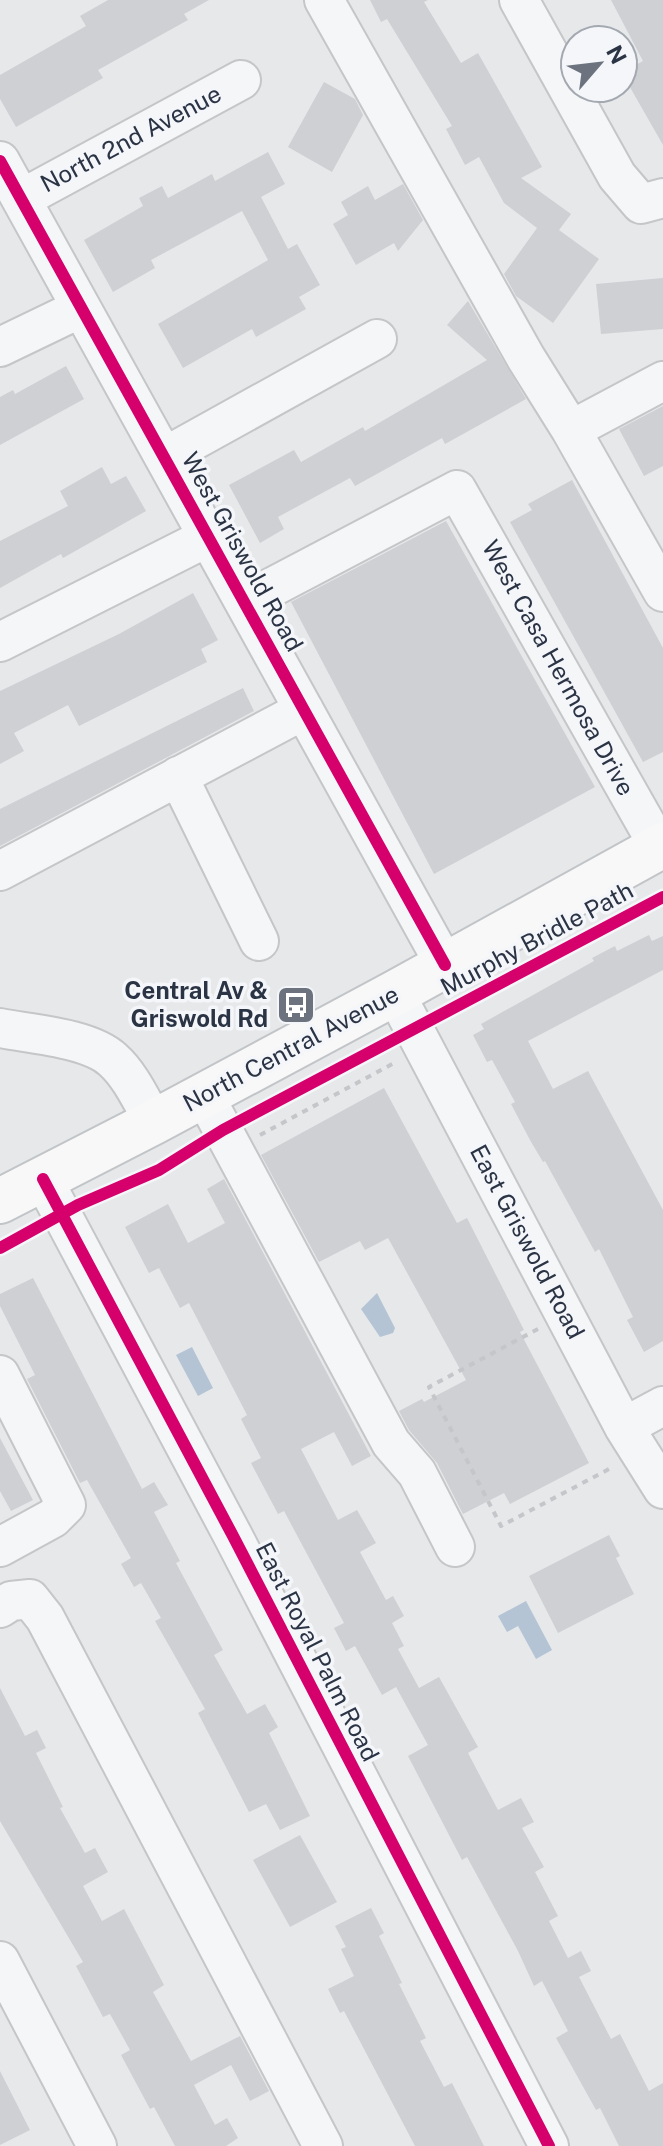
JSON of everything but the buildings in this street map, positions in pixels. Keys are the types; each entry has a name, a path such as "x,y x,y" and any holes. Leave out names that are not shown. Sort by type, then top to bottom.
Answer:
{"main road":[{"name":"North Central Avenue","path":"0,1201 395,993 661,846"}],"street":[{"path":"324,0 526,358 571,430 663,592"},
{"path":"519,0 617,176 652,201"},
{"name":"North 2nd Avenue","path":"21,199 241,80"},
{"name":"West Griswold Road","path":"0,161 445,965"},
{"path":"0,347 81,308"},
{"path":"164,457 377,339"},
{"path":"571,430 663,381"},
{"name":"West Casa Hermosa Drive","path":"244,602 457,490 661,846"},
{"path":"0,642 208,537"},
{"path":"0,871 304,710"},
{"path":"178,776 259,941"},
{"name":"East Griswold Road","path":"395,993 624,1427 663,1489"},
{"path":"0,1028 94,1047 113,1059 154,1122"},
{"path":"204,1095 391,1443 417,1473 455,1547"},
{"name":"East Royal Palm Road","path":"43,1179 233,1536 549,2146"},
{"path":"0,1375 66,1505 53,1518 0,1547"},
{"path":"624,1427 663,1406"},
{"path":"0,1608 11,1601 30,1599 45,1618 323,2146"},
{"path":"0,1961 97,2146"}],"path":[{"path":"258,1136 396,1062"},
{"path":"0,1248 44,1224"},
{"path":"538,1329 429,1387 501,1526 611,1468"}],"water":[{"path":"377,1293 395,1328 393,1333 380,1337 361,1309"},
{"path":"192,1347 213,1388 198,1396 176,1355"},
{"path":"526,1601 552,1650 536,1659 518,1626 507,1632 498,1616"}],"cycle path":[{"name":"Murphy Bridle Path","path":"0,161 445,965"},
{"name":"Murphy Bridle Path","path":"0,1248 78,1205 159,1170 223,1130 663,897"},
{"path":"43,1179 233,1536 549,2146"}],"place":[{"name":"Central Av & Griswold Rd","path":"296,1005"}]}
